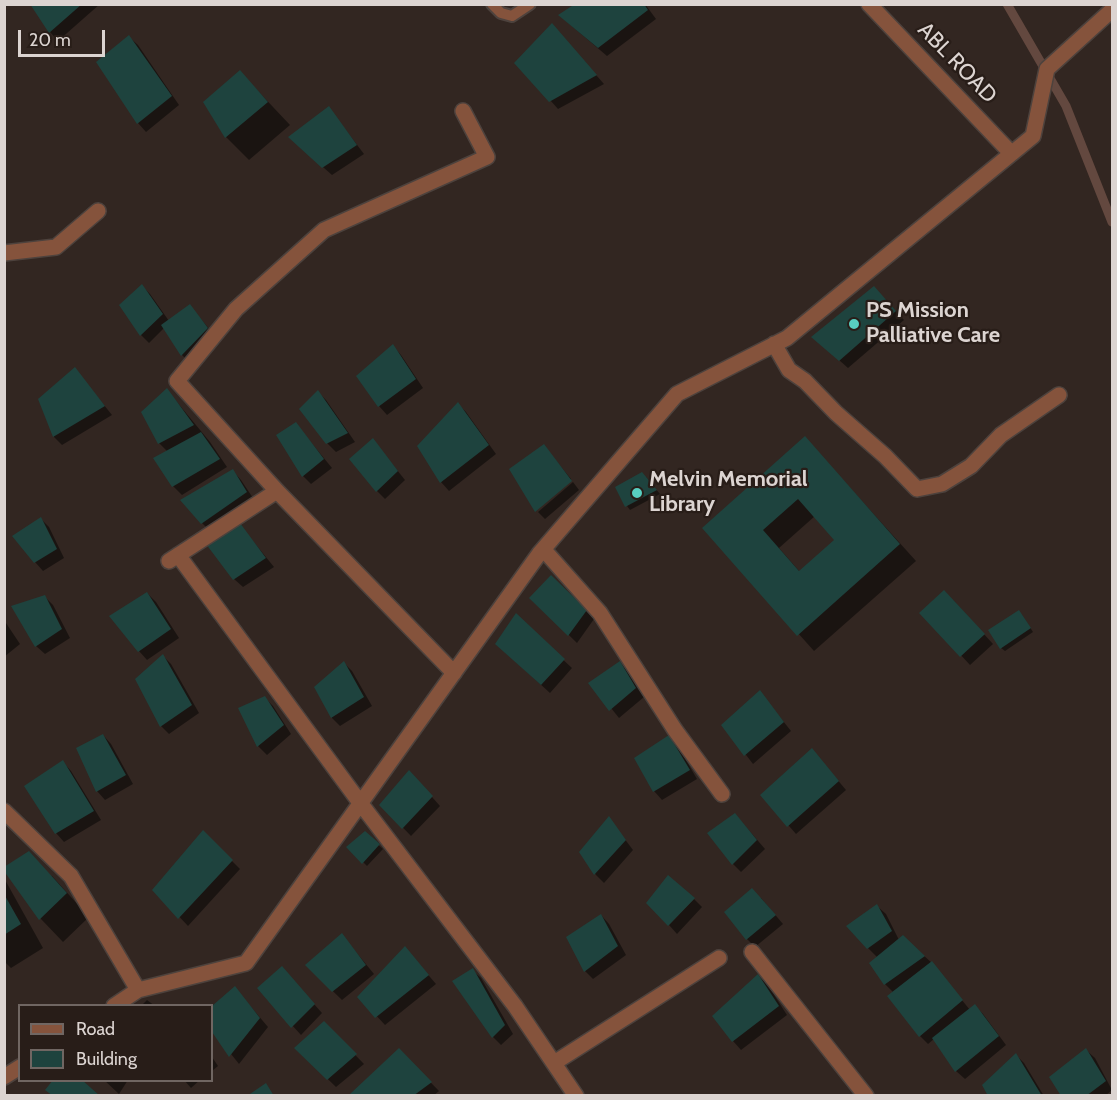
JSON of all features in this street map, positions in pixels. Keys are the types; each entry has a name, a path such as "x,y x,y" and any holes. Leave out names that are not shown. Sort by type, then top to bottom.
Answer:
{"street":[{"name":"ABL ROAD","path":"869,4 1011,153"},
{"path":"116,1004 138,990 246,963 544,550 677,394 787,338 1033,136 1047,69 1113,10"},
{"path":"454,673 277,491 177,381 236,309 324,230 486,156 463,111"},
{"path":"4,254 57,247 98,211"},
{"path":"774,344 789,370 805,381 917,489 942,484 971,466 1001,435 1059,394"},
{"path":"277,491 174,558 515,1006 576,1095"},
{"path":"544,550 600,613 675,730 722,794"},
{"path":"4,810 70,876 138,990"},
{"path":"752,952 866,1095"},
{"path":"554,1063 719,958"},
{"path":"4,1077 18,1068"}],"lane":[{"path":"492,4 501,14 512,16 530,4"}],"building":[{"path":"30,4 82,4 49,33"},
{"path":"575,4 644,4 648,10 598,48 558,15"},
{"path":"552,23 597,75 549,102 514,63"},
{"path":"129,35 172,96 137,124 96,62"},
{"path":"240,70 268,102 225,138 203,102"},
{"path":"329,106 357,145 322,168 288,137"},
{"path":"142,284 163,314 140,336 119,305"},
{"name":"PS Mission Palliative Care","path":"874,286 896,311 839,361 811,337"},
{"path":"190,304 208,328 181,356 161,325"},
{"path":"393,344 416,379 378,407 356,376"},
{"path":"75,367 105,406 53,437 38,399"},
{"path":"167,388 194,425 158,444 141,412"},
{"path":"318,390 348,433 326,444 299,409"},
{"path":"458,402 489,445 440,483 417,446"},
{"path":"296,422 324,459 302,477 276,435"},
{"path":"201,432 220,459 172,487 153,458"},
{"path":"805,436 900,544 797,636 702,528","holes":["798,499 834,540 799,571 763,530"]},
{"path":"373,438 398,471 376,492 349,459"},
{"path":"544,444 572,481 535,512 509,469"},
{"path":"233,469 247,492 201,524 180,500"},
{"path":"642,472 657,490 625,507 615,487"},
{"path":"41,517 57,549 34,563 12,536"},
{"path":"240,523 266,558 233,580 206,544"},
{"path":"551,575 587,610 568,636 529,598"},
{"path":"944,590 985,634 960,657 919,613"},
{"path":"147,592 171,629 138,652 109,616"},
{"path":"45,595 62,629 35,647 11,606"},
{"path":"1019,610 1031,628 1000,649 988,630"},
{"path":"516,613 565,659 541,685 495,644"},
{"path":"163,654 192,705 160,727 135,679"},
{"path":"344,661 364,697 331,718 314,687"},
{"path":"620,661 636,688 609,711 588,683"},
{"path":"760,690 784,722 744,756 721,725"},
{"path":"265,696 284,725 257,747 238,708"},
{"path":"103,734 126,775 96,792 76,748"},
{"path":"669,735 690,770 653,792 634,758"},
{"path":"812,748 839,781 787,827 760,795"},
{"path":"63,760 94,811 55,834 24,786"},
{"path":"409,770 433,796 402,829 379,805"},
{"path":"735,813 757,840 732,865 707,833"},
{"path":"609,816 626,840 594,875 579,852"},
{"path":"203,830 233,860 178,919 152,890"},
{"path":"365,831 380,844 362,864 346,847"},
{"path":"29,851 67,893 39,920 4,871 4,867"},
{"path":"668,875 695,898 668,926 646,903"},
{"path":"752,888 776,915 746,940 724,912"},
{"path":"4,894 21,924 4,935"},
{"path":"877,904 892,931 867,949 846,926"},
{"path":"601,914 618,946 584,972 566,937"},
{"path":"342,933 366,965 332,992 305,965"},
{"path":"903,935 925,956 884,985 869,963"},
{"path":"405,946 429,975 375,1018 357,997"},
{"path":"932,961 963,1000 919,1037 887,996"},
{"path":"282,966 315,1004 291,1028 257,988"},
{"path":"473,968 505,1025 492,1038 452,981"},
{"path":"758,974 779,1006 732,1042 712,1016"},
{"path":"235,986 260,1018 229,1057 213,1033 213,1005"},
{"path":"975,1004 999,1036 955,1072 932,1038"},
{"path":"324,1021 357,1054 327,1080 294,1048"},
{"path":"399,1048 432,1082 413,1096 353,1096 350,1094"},
{"path":"1086,1048 1106,1081 1086,1096 1061,1096 1049,1077"},
{"path":"1016,1053 1042,1096 988,1096 982,1085"},
{"path":"51,1082 84,1082 100,1096 53,1096 45,1090"},
{"path":"266,1083 274,1096 247,1096"}],"waterway":[{"path":"1007,4 1066,106 1112,222"}],"place":[{"name":"PS Mission Palliative Care","path":"854,324"},
{"name":"Melvin Memorial Library","path":"637,493"}]}
